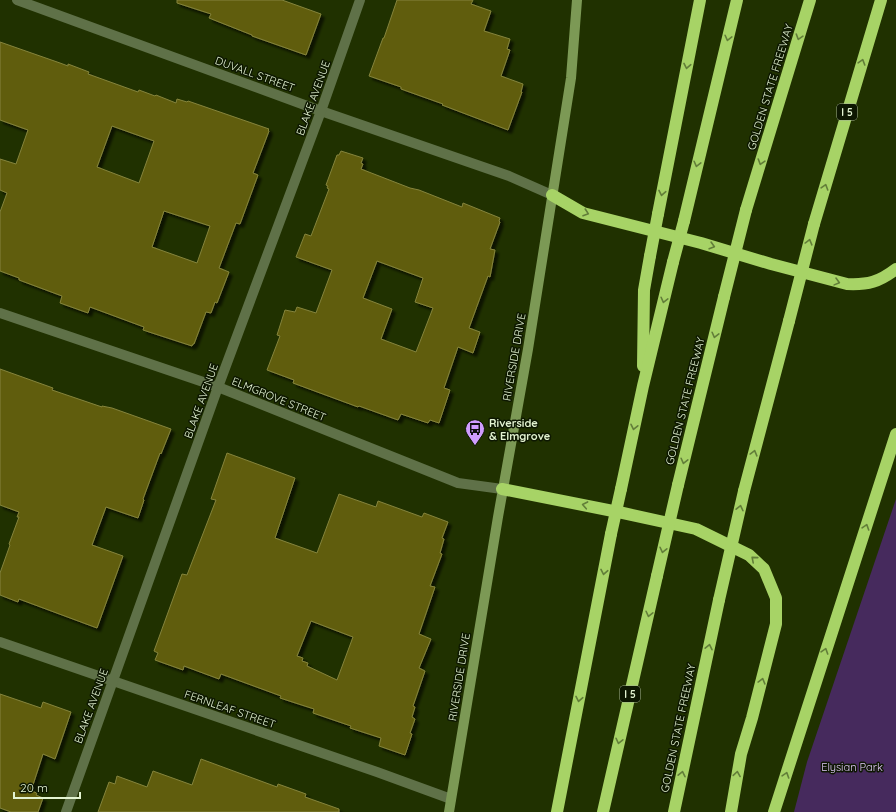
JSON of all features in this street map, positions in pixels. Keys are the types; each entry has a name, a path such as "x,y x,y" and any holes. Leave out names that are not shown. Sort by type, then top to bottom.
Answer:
{"highway":[{"path":"643,386 644,290 700,0"},
{"path":"557,812 611,534 643,386 737,0"},
{"name":"GOLDEN STATE FREEWAY","path":"603,812 678,485 746,210 810,0"},
{"name":"GOLDEN STATE FREEWAY","path":"674,812 719,600 744,491 814,224 881,0"},
{"path":"552,195 583,213 701,243 771,264 847,284 860,285 873,283 888,276 896,269"},
{"path":"774,812 896,434"},
{"path":"502,489 696,528 749,555 764,569 776,598 776,624 752,718 741,754 731,812"}],"main road":[{"name":"RIVERSIDE DRIVE","path":"449,812 502,489 528,349 571,78 577,0"}],"street":[{"name":"DUVALL STREET","path":"17,0 321,111 509,176 552,195"},
{"name":"BLAKE AVENUE","path":"66,812 218,388 321,111 360,0"},
{"name":"ELMGROVE STREET","path":"0,313 218,388 458,483 502,489"},
{"name":"FERNLEAF STREET","path":"0,642 451,799"}],"green space":[{"name":"Elysian Park","path":"896,499 896,812 794,812 807,762"}],"building":[{"path":"177,0 282,0 321,14 306,55 252,36 209,18 211,14 177,3"},
{"path":"397,0 473,0 471,4 491,11 484,31 510,39 507,49 510,50 501,76 523,84 522,92 508,130 401,89 401,87 369,76"},
{"path":"0,42 68,66 68,64 89,72 88,74 138,92 139,90 176,103 177,99 188,101 269,129 253,173 258,175 240,224 236,223 219,268 229,272 217,303 215,302 211,313 206,312 192,346 143,330 144,327 90,307 88,313 60,303 62,296 19,280 19,278 0,271 0,212 7,193 0,190 0,159 16,164 28,130 0,120","holes":["112,126 154,141 139,183 97,167","164,211 210,226 197,263 152,247"]},
{"path":"341,151 363,158 361,169 462,207 463,203 500,218 500,222 490,249 495,250 490,277 488,276 469,328 480,332 473,353 458,347 444,388 450,390 439,423 430,420 428,423 401,414 398,420 293,383 294,380 267,370 280,336 277,335 285,310 295,312 297,307 316,313 332,270 296,257 305,234 311,236 329,189 326,185 337,155 339,155","holes":["377,261 423,278 415,302 433,308 416,352 381,339 392,309 363,298"]},
{"path":"0,369 53,388 52,390 102,407 112,408 171,429 161,454 160,453 143,499 144,500 138,518 106,507 92,545 123,556 97,628 19,599 18,602 0,595 0,573 19,517 17,517 19,512 0,505"},
{"path":"227,453 295,478 275,538 317,553 339,494 376,507 378,501 422,517 424,513 448,522 442,538 444,539 440,553 442,554 430,586 435,587 419,634 431,639 419,668 425,671 413,706 415,707 412,717 415,719 405,755 379,746 381,738 350,728 351,726 313,713 314,709 280,698 281,696 221,674 219,679 184,666 183,670 155,660 158,653 154,651 182,574 187,575 216,500 211,499","holes":["311,621 353,637 337,680 307,666 308,663 302,661 303,658 297,656"]},
{"path":"0,694 41,708 43,702 71,712 55,759 43,754 31,791 37,793 36,795 43,798 38,812 11,812 0,808"},
{"path":"201,759 277,787 278,784 306,794 305,797 339,809 339,812 98,812 109,782 115,784 117,776 147,787 153,771 192,785"}],"place":[{"name":"Riverside & Elmgrove","path":"475,446"}]}
